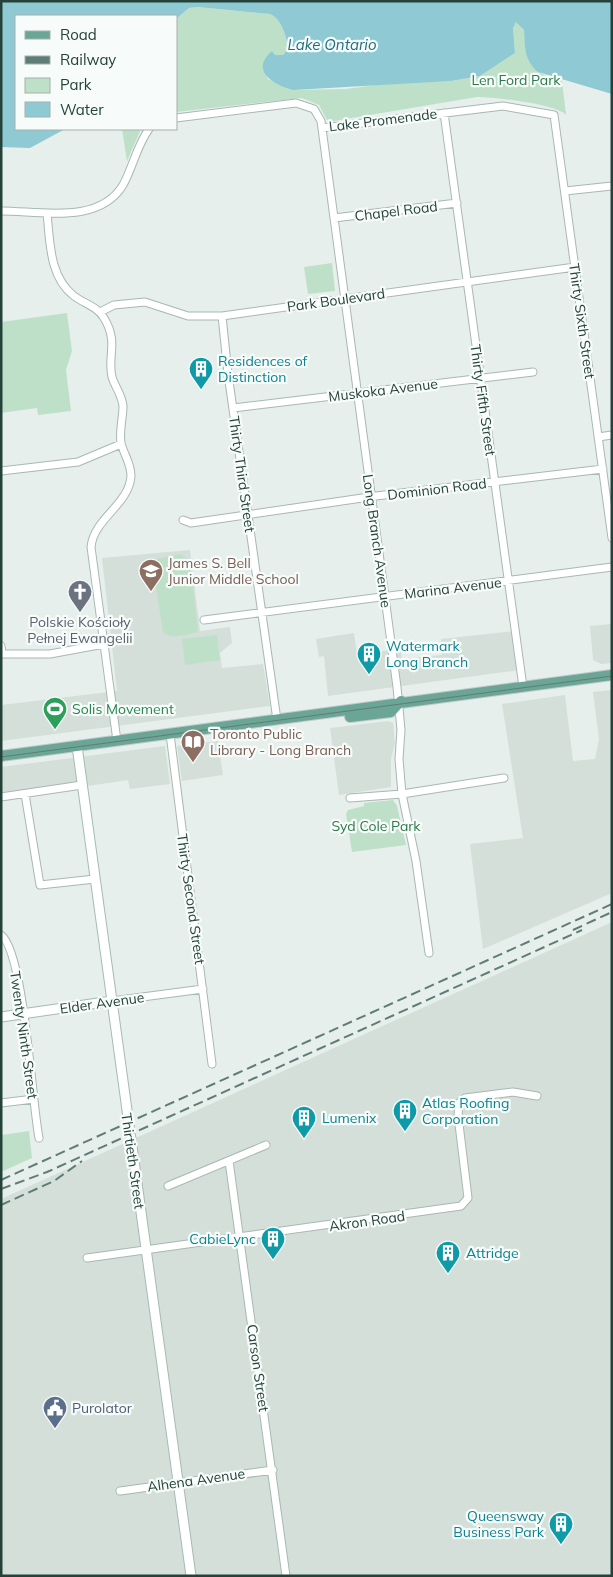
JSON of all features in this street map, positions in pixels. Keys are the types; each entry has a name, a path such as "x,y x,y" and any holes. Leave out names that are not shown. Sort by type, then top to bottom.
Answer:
{"main road":[{"path":"1,756 333,713 347,718 391,712 406,696 424,693 452,690 473,694 612,675"}],"street":[{"name":"Lake Promenade","path":"178,118 296,103 314,109 319,116 322,128 503,106 544,112"},
{"name":"Thirty Fifth Street","path":"444,112 523,687"},
{"name":"Thirty Sixth Street","path":"544,112 554,115 556,119 612,538"},
{"name":"Long Branch Avenue","path":"322,128 399,704 402,794 416,861 429,953"},
{"path":"1,211 47,213 85,211 105,203 124,183 149,130"},
{"path":"565,191 612,186"},
{"name":"Chapel Road","path":"334,218 457,203"},
{"path":"47,213 53,261 58,278 73,295 100,312 113,340 111,372 122,405 121,444 129,462 130,483 124,497 94,535 91,547 117,741"},
{"name":"Park Boulevard","path":"100,312 114,305 144,302 188,316 222,316 575,267"},
{"name":"Thirty Third Street","path":"222,316 233,408 277,720"},
{"name":"Muskoka Avenue","path":"233,408 533,372"},
{"path":"598,437 612,435"},
{"path":"1,471 78,462 121,444"},
{"name":"Dominion Road","path":"183,520 191,523 372,497 603,469"},
{"name":"Marina Avenue","path":"204,620 612,567"},
{"path":"2,651 50,654 104,644"},
{"name":"Thirty Second Street","path":"170,734 212,1064"},
{"name":"Thirtieth Street","path":"77,746 190,1576"},
{"path":"350,798 402,794 504,778"},
{"path":"1,797 82,785"},
{"path":"25,794 40,885 95,879"},
{"name":"Twenty Ninth Street","path":"1,935 6,939 12,951 23,1014 40,1138"},
{"name":"Elder Avenue","path":"1,1017 203,989"},
{"name":"Akron Road","path":"87,1258 239,1239 461,1206 468,1198 458,1116 459,1103 465,1098 514,1092 537,1096"},
{"path":"1,1103 34,1098"},
{"path":"168,1186 266,1145"},
{"name":"Carson Street","path":"229,1161 273,1470 286,1576"},
{"name":"Alhena Avenue","path":"120,1491 273,1470"}],"shaded area":[{"path":"190,550 200,631 230,627 232,643 220,653 222,668 263,664 270,706 1,741 1,705 117,691 102,558"},
{"path":"612,624 612,663 601,664 593,660 590,626"},
{"path":"515,631 520,670 328,696 324,656 319,657 316,639 354,633 357,654 400,649 402,659 442,655 441,639"},
{"path":"612,690 612,893 483,949 470,844 523,838 502,704 565,695 573,761 595,759 599,739 593,692"},
{"path":"388,721 393,723 395,743 391,759 391,787 339,795 330,728"},
{"path":"218,741 223,775 182,781 177,746"},
{"path":"165,746 170,784 130,789 128,780 1,799 1,767"},
{"path":"612,922 612,1576 1,1576 1,1199"}],"green space":[{"name":"Len Ford Park","path":"198,7 270,14 274,16 283,29 288,49 283,55 275,55 272,51 264,71 268,79 293,90 346,89 383,84 451,81 480,76 515,53 513,28 516,21 524,30 526,51 531,64 542,74 562,81 566,115 560,111 538,104 477,97 328,122 319,105 302,98 178,112 178,17 189,8"},
{"path":"122,130 141,130 127,161"},
{"path":"332,263 335,291 308,294 304,267"},
{"path":"67,313 72,351 66,370 71,411 38,415 37,408 1,413 1,322"},
{"path":"180,554 190,561 198,631 185,635 169,636 163,632 153,568 157,559"},
{"path":"217,635 220,660 185,665 182,639"},
{"name":"Syd Cole Park","path":"393,800 397,806 406,845 352,852 346,814 348,810 364,806 364,803"},
{"path":"29,1131 32,1158 1,1172 2,1135"}],"water":[{"name":"Lake Ontario","path":"1,1 612,1 612,94 538,72 528,58 525,48 524,30 516,22 513,28 515,53 480,76 451,81 293,90 278,85 264,71 263,65 272,51 275,55 283,55 288,49 285,34 280,24 270,14 198,7 189,8 178,17 178,15 15,15 15,130 63,130 30,148 1,147"}],"tram line":[{"path":"1,757 612,676"}],"railway":[{"path":"1,1180 612,904"},
{"path":"573,930 612,912"},
{"path":"1,1189 47,1172 582,930"},
{"path":"1,1205 54,1181 82,1161"}],"place":[{"name":"Residences of Distinction","path":"201,390"},
{"name":"James S. Bell Junior Middle School","path":"151,592"},
{"name":"Polskie Kościoły Pełnej Ewangelii","path":"80,613"},
{"name":"Watermark Long Branch","path":"369,675"},
{"name":"Solis Movement","path":"55,730"},
{"name":"Toronto Public Library - Long Branch","path":"193,763"},
{"name":"Atlas Roofing Corporation","path":"405,1132"},
{"name":"Lumenix","path":"304,1139"},
{"name":"CabieLync","path":"273,1260"},
{"name":"Attridge","path":"448,1274"},
{"name":"Purolator","path":"55,1429"},
{"name":"Queensway Business Park","path":"561,1545"}]}
